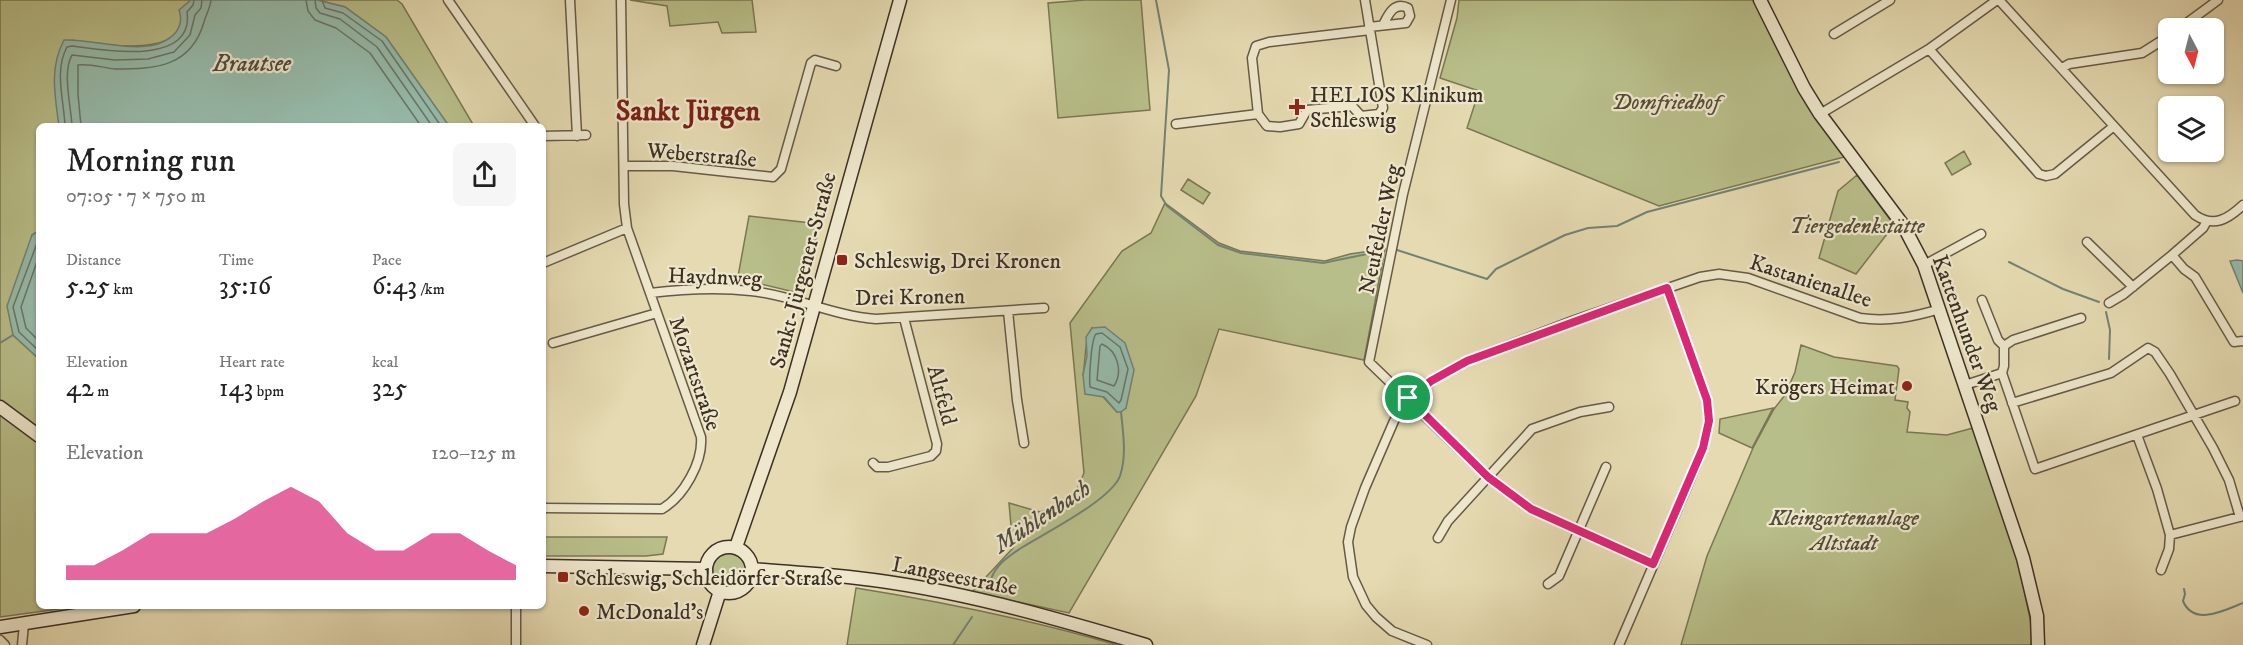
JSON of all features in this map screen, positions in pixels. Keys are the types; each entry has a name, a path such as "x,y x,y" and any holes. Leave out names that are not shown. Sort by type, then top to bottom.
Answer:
{"street":[{"path":"448,0 534,123"},
{"path":"546,136 581,135 570,0"},
{"name":"Mozartstraße","path":"546,508 653,511 662,509 670,504 695,471 702,448 701,437 627,228 624,204 621,0"},
{"name":"Sankt-Jürgener-Straße","path":"736,547 790,392 900,0"},
{"path":"1365,0 1370,29 1383,108 1379,114 1361,116 1352,106 1307,110 1299,124 1280,127 1267,126 1258,114 1252,58 1256,46 1269,42 1370,29 1383,25"},
{"name":"Neufelder Weg","path":"1408,398 1369,362 1403,194 1451,0"},
{"name":"Kattenhunder Weg","path":"1760,0 1804,88 1820,114 1903,225 1924,265 2023,558 2037,616 2038,645"},
{"path":"1834,34 1880,3 1890,0"},
{"path":"1820,114 1929,49 1998,0 2195,215 2207,221 2225,220 2243,205"},
{"path":"2194,18 2218,0"},
{"path":"2062,68 2069,64 2142,53 2158,43"},
{"path":"1929,49 2039,174 2046,176 2055,174 2114,126"},
{"name":"Weberstraße","path":"624,166 683,167 773,177 781,169 811,63 815,60 836,66"},
{"path":"1176,124 1258,114"},
{"path":"2109,303 2133,287 2172,255 2203,228 2207,221"},
{"path":"546,262 627,228"},
{"path":"1924,265 1981,234"},
{"path":"2087,242 2133,287"},
{"path":"2172,255 2184,269 2195,277 2234,342 2243,340"},
{"name":"Kastanienallee","path":"1408,398 1431,381 1467,361 1700,277 1733,274 1749,278 1860,318 1899,319 1940,309"},
{"name":"Haydnweg","path":"650,293 687,288 752,291 814,307"},
{"path":"1619,645 1703,448 1709,421 1707,400 1667,288"},
{"path":"1982,300 1998,340 2004,346 2002,373 2035,469 2235,401"},
{"name":"Drei Kronen","path":"814,307 855,318 876,319 1044,308"},
{"path":"1008,311 1024,443"},
{"path":"553,343 657,313"},
{"name":"Altfeld","path":"873,464 877,467 888,467 931,456 936,451 937,444 904,318"},
{"path":"2004,346 2013,340 2081,318"},
{"path":"2012,403 2111,373 2148,348 2155,352 2213,448 2229,480 2242,517 2170,535"},
{"path":"1965,385 2002,373"},
{"path":"1427,645 1392,631 1366,605 1353,577 1348,542 1365,488 1394,421 1408,398 1488,477 1531,509 1653,564"},
{"path":"0,407 36,434"},
{"path":"1438,538 1448,521 1533,429 1580,412 1609,407"},
{"path":"2137,435 2157,489 2170,535 2169,549 2161,570"},
{"path":"1548,584 1559,576 1606,467"},
{"path":"729,546 736,547 748,556 752,569 751,577 742,589 735,592 720,591 709,582 705,569 707,562 715,551 729,546"},
{"path":"546,566 705,569"},
{"name":"Langseestraße","path":"752,569 858,578 914,587 1014,608 1146,645"},
{"path":"703,645 720,591"},
{"path":"0,627 116,609"},
{"path":"516,609 516,645"},
{"path":"22,645 24,624"},
{"path":"0,640 5,645"}],"green space":[{"path":"0,0 191,0 180,10 180,26 172,37 158,43 140,46 72,40 55,71 59,123 36,123 36,233 32,235 13,335 36,356 36,429 0,401"},
{"path":"317,0 397,0 402,4 472,123 447,123 386,37 345,7"},
{"path":"630,0 752,0 756,32 722,33 718,22 670,26 667,6"},
{"path":"1085,0 1141,0 1150,110 1058,118 1048,3"},
{"name":"Domfriedhof","path":"1459,0 1753,0 1808,107 1844,157 1659,206 1467,128 1479,91 1440,78 1457,18"},
{"path":"1964,151 1971,164 1952,175 1945,163"},
{"name":"Tiergedenkstätte","path":"1857,175 1894,225 1856,274 1819,258 1838,191"},
{"path":"1188,179 1210,193 1203,204 1181,190"},
{"path":"1165,203 1219,243 1240,251 1325,261 1350,254 1385,249 1364,360 1219,329 1196,396 1069,613 972,592 1013,548 1009,503 1040,512 1072,501 1084,473 1070,323 1122,251 1151,233","holes":["1092,328 1128,391 1126,408 1117,412 1083,375 1086,344"]},
{"path":"749,216 820,224 807,278 794,292 761,284 737,282"},
{"name":"Kleingartenanlage Altstadt","path":"1801,345 1834,357 1897,366 1899,369 1895,400 1908,402 1907,408 1910,412 1907,432 1947,435 1973,428 2018,562 2032,628 2031,645 1681,645 1707,556 1753,448 1774,409 1785,395 1795,372"},
{"path":"1773,408 1752,448 1719,433 1720,419"},
{"path":"0,413 36,441 36,609 59,609 0,617"},
{"path":"546,537 667,537 663,554 546,556"},
{"path":"729,550 742,556 748,569 742,582 729,588 716,582 710,569 716,556"},
{"path":"856,588 987,612 1117,645 847,645"}],"water":[{"name":"Brautsee","path":"191,0 317,0 345,7 386,37 447,123 59,123 55,72 56,61 64,40 138,47 153,45 166,41 176,32 180,21 179,10"},
{"path":"36,233 36,356 13,335 7,306 32,235"},
{"path":"2230,261 2243,261 2243,293"},
{"path":"1105,327 1125,343 1134,370 1126,408 1121,412 1117,412 1104,397 1085,394 1083,375 1087,356 1086,337 1092,328"}],"waterway":[{"path":"1156,0 1169,70 1161,196 1167,206 1218,245 1241,253 1323,263 1382,251"},
{"path":"1397,250 1487,279 1496,269 1565,235 1588,228 1617,226 1647,212 1839,162"},
{"path":"2009,262 2063,289 2099,302"},
{"path":"2106,312 2110,330 2109,359"},
{"path":"0,343 13,335"},
{"name":"Mühlenbach","path":"991,580 996,570 1007,558 1091,505 1114,485 1120,476 1123,460 1121,412"},
{"path":"2184,589 2183,601 2188,609 2202,615 2219,612 2243,603"},
{"name":"Mühlenbach","path":"953,645 972,617"}],"place":[{"name":"HELIOS Klinikum Schleswig","path":"1297,107"},
{"name":"Schleswig, Drei Kronen","path":"842,260"},
{"name":"Krögers Heimat","path":"1907,386"},
{"name":"Schleswig, Schleidörfer Straße","path":"563,577"},
{"name":"McDonald's","path":"584,611"}],"district":[{"name":"Sankt Jürgen","path":"688,110"}],"route":[{"path":"1667,288 1707,400 1709,421 1703,448 1653,564 1531,509 1488,477 1408,398 1431,381 1467,361 1667,288"}]}
